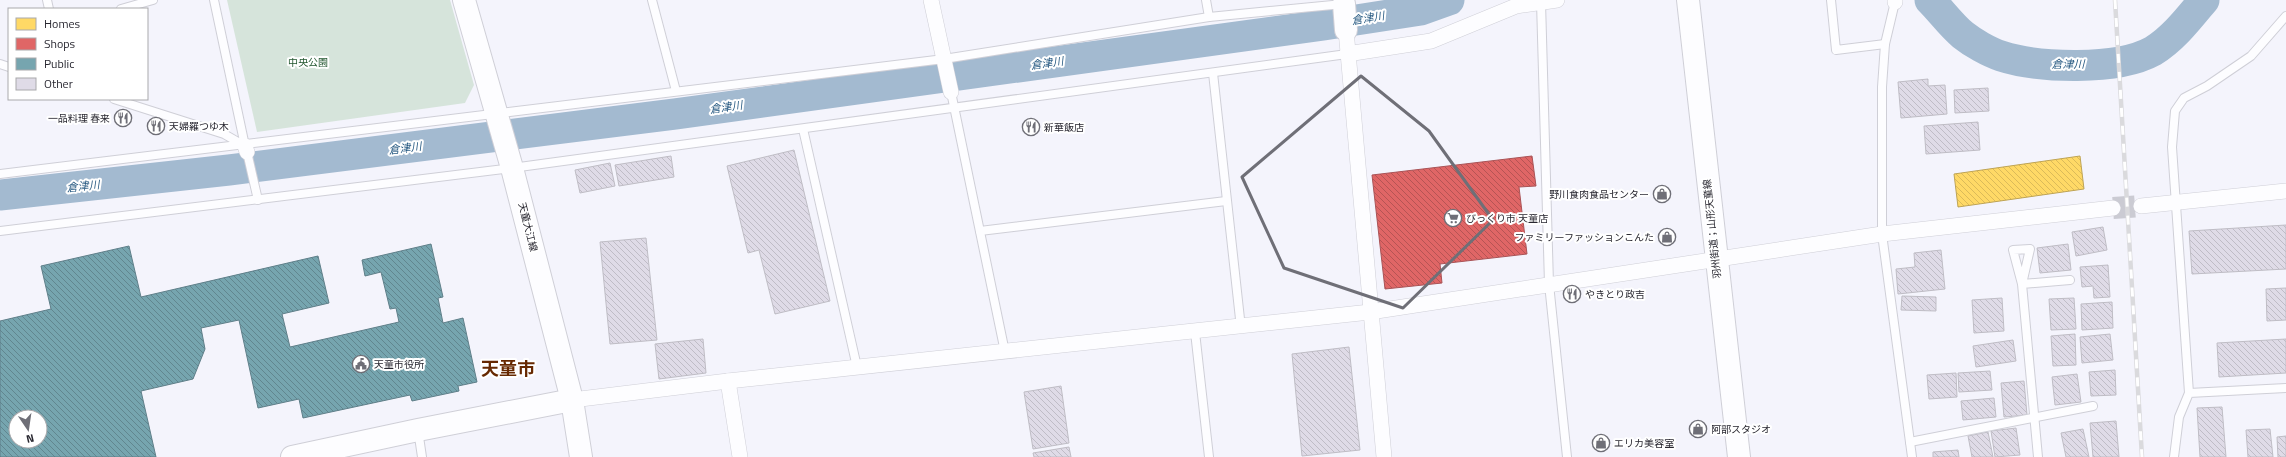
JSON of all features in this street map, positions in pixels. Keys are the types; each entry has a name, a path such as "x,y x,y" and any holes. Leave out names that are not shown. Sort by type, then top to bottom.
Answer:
{"main road":[{"name":"天童大江線","path":"464,0 511,163 572,400 581,457"},
{"name":"羽州街道；山形天童線","path":"1688,0 1739,457"},
{"path":"1346,1 1346,30"},
{"path":"292,457 418,430 572,400"}],"street":[{"path":"931,0 952,92"},
{"path":"1347,54 1431,41 1516,6 1557,0"},
{"path":"1346,30 1384,457"},
{"path":"2141,206 2286,191"},
{"path":"572,400 728,381 1241,328 1370,312 1882,234 2113,208"},
{"path":"728,381 740,457"}],"lane":[{"path":"125,8 153,0"},
{"path":"214,0 258,200"},
{"path":"652,0 676,91"},
{"path":"1206,0 1209,17"},
{"path":"1831,0 1836,50 1885,44"},
{"path":"0,174 246,149 496,113 944,60 1209,17 1346,1"},
{"path":"1895,1 1885,44 1882,87 1882,234 1912,457"},
{"path":"1540,2 1549,284 1567,457"},
{"path":"2174,457 2179,417 2189,393 2172,147 2175,111 2184,98 2207,86 2251,56 2286,16"},
{"path":"0,231 258,200 511,163 803,129 1347,54"},
{"path":"1214,73 1226,201 1241,328"},
{"path":"952,92 954,108 1005,352"},
{"path":"117,100 224,134 246,149"},
{"path":"803,129 857,367"},
{"path":"980,231 1226,201"},
{"path":"2038,457 2022,284 2070,280"},
{"path":"1195,332 1209,457"},
{"path":"2189,393 2286,388"},
{"path":"1910,442 2035,419 2093,406"},
{"path":"418,430 422,457"}],"highlighted area":[{"path":"1361,76 1429,131 1493,220 1403,308 1284,268 1242,177"}],"green space":[{"name":"中央公園","path":"227,0 450,0 474,85 465,103 257,132"}],"building: Homes":[{"path":"2080,156 2084,189 1958,207 1954,174"}],"building: Shops":[{"path":"1532,156 1536,186 1519,187 1527,254 1440,264 1442,283 1385,289 1372,175"}],"building: Public":[{"name":"天童市役所","path":"431,244 443,297 438,298 443,323 463,318 477,382 458,386 459,391 412,401 410,395 303,418 299,399 258,408 239,320 201,328 205,349 193,379 141,391 156,457 0,457 0,321 51,309 41,266 129,246 141,297 318,256 329,303 282,314 290,347 399,322 396,308 390,309 381,272 365,276 362,260"}],"building: Other":[{"path":"1928,79 1928,86 1945,85 1947,114 1901,118 1898,82"},
{"path":"1988,88 1989,111 1955,113 1954,90"},
{"path":"1978,122 1980,150 1926,154 1924,126"},
{"path":"794,150 830,301 775,314 759,250 748,253 727,166"},
{"path":"671,156 674,177 619,186 615,165"},
{"path":"610,163 615,186 580,193 575,170"},
{"path":"2286,225 2286,269 2192,274 2189,231"},
{"path":"2103,227 2107,250 2076,256 2072,232"},
{"path":"646,238 657,340 610,344 600,242"},
{"path":"2068,244 2071,270 2040,273 2037,248"},
{"path":"1941,250 1945,289 1898,294 1896,269 1915,267 1914,253"},
{"path":"2108,265 2110,297 2094,298 2093,286 2082,287 2080,267"},
{"path":"2286,288 2286,320 2267,321 2266,289"},
{"path":"1902,296 1936,297 1936,311 1901,310"},
{"path":"2002,298 2004,331 1974,333 1972,300"},
{"path":"2074,298 2076,329 2051,330 2049,299"},
{"path":"2112,302 2113,328 2082,330 2081,304"},
{"path":"2075,334 2076,365 2053,366 2051,336"},
{"path":"2110,334 2113,360 2082,363 2080,337"},
{"path":"703,339 706,373 659,379 655,344"},
{"path":"2286,339 2286,373 2219,377 2217,343"},
{"path":"2013,340 2016,361 1976,367 1973,346"},
{"path":"1349,347 1360,450 1302,456 1292,354"},
{"path":"2115,370 2116,395 2091,396 2089,372"},
{"path":"1990,371 1992,390 1959,392 1958,373"},
{"path":"1956,373 1957,397 1929,399 1927,375"},
{"path":"2077,374 2081,402 2055,405 2052,377"},
{"path":"2024,381 2027,415 2004,417 2001,383"},
{"path":"1061,386 1069,443 1033,449 1024,392"},
{"path":"1994,398 1996,417 1963,420 1961,401"},
{"path":"2222,407 2226,457 2200,457 2197,408"},
{"path":"2116,421 2119,457 2093,457 2090,423"},
{"path":"2016,428 2020,455 1995,457 1991,431"},
{"path":"2083,429 2089,457 2066,457 2061,433"},
{"path":"2270,429 2273,457 2248,457 2246,430"},
{"path":"1988,432 1993,457 1972,457 1968,436"},
{"path":"2286,436 2286,457 2278,457 2277,437"},
{"path":"1069,447 1071,457 1034,457 1033,453"},
{"path":"1958,450 1959,457 1933,457 1933,452"}],"waterway":[{"name":"倉津川","path":"0,195 229,170 675,114 1324,25 1421,10 1449,0"},
{"name":"倉津川","path":"1930,0 1963,35 1991,52 2001,56 2035,63 2077,66 2119,62 2153,51 2174,34 2204,0"}],"tunnel":[{"path":"2113,208 2141,206"}],"railway":[{"path":"2115,0 2142,457"}],"place":[{"name":"一品料理 春来","path":"123,118"},
{"name":"天婦羅つゆ木","path":"156,126"},
{"name":"新華飯店","path":"1031,127"},
{"name":"野川食肉食品センター","path":"1662,194"},
{"name":"びっくり市 天童店","path":"1453,218"},
{"name":"ファミリーファッションこんた","path":"1667,237"},
{"name":"やきとり政吉","path":"1572,294"},
{"name":"天童市役所","path":"361,364"},
{"name":"阿部スタジオ","path":"1698,429"},
{"name":"エリカ美容室","path":"1601,443"}],"district":[{"name":"天童市","path":"508,368"}]}
